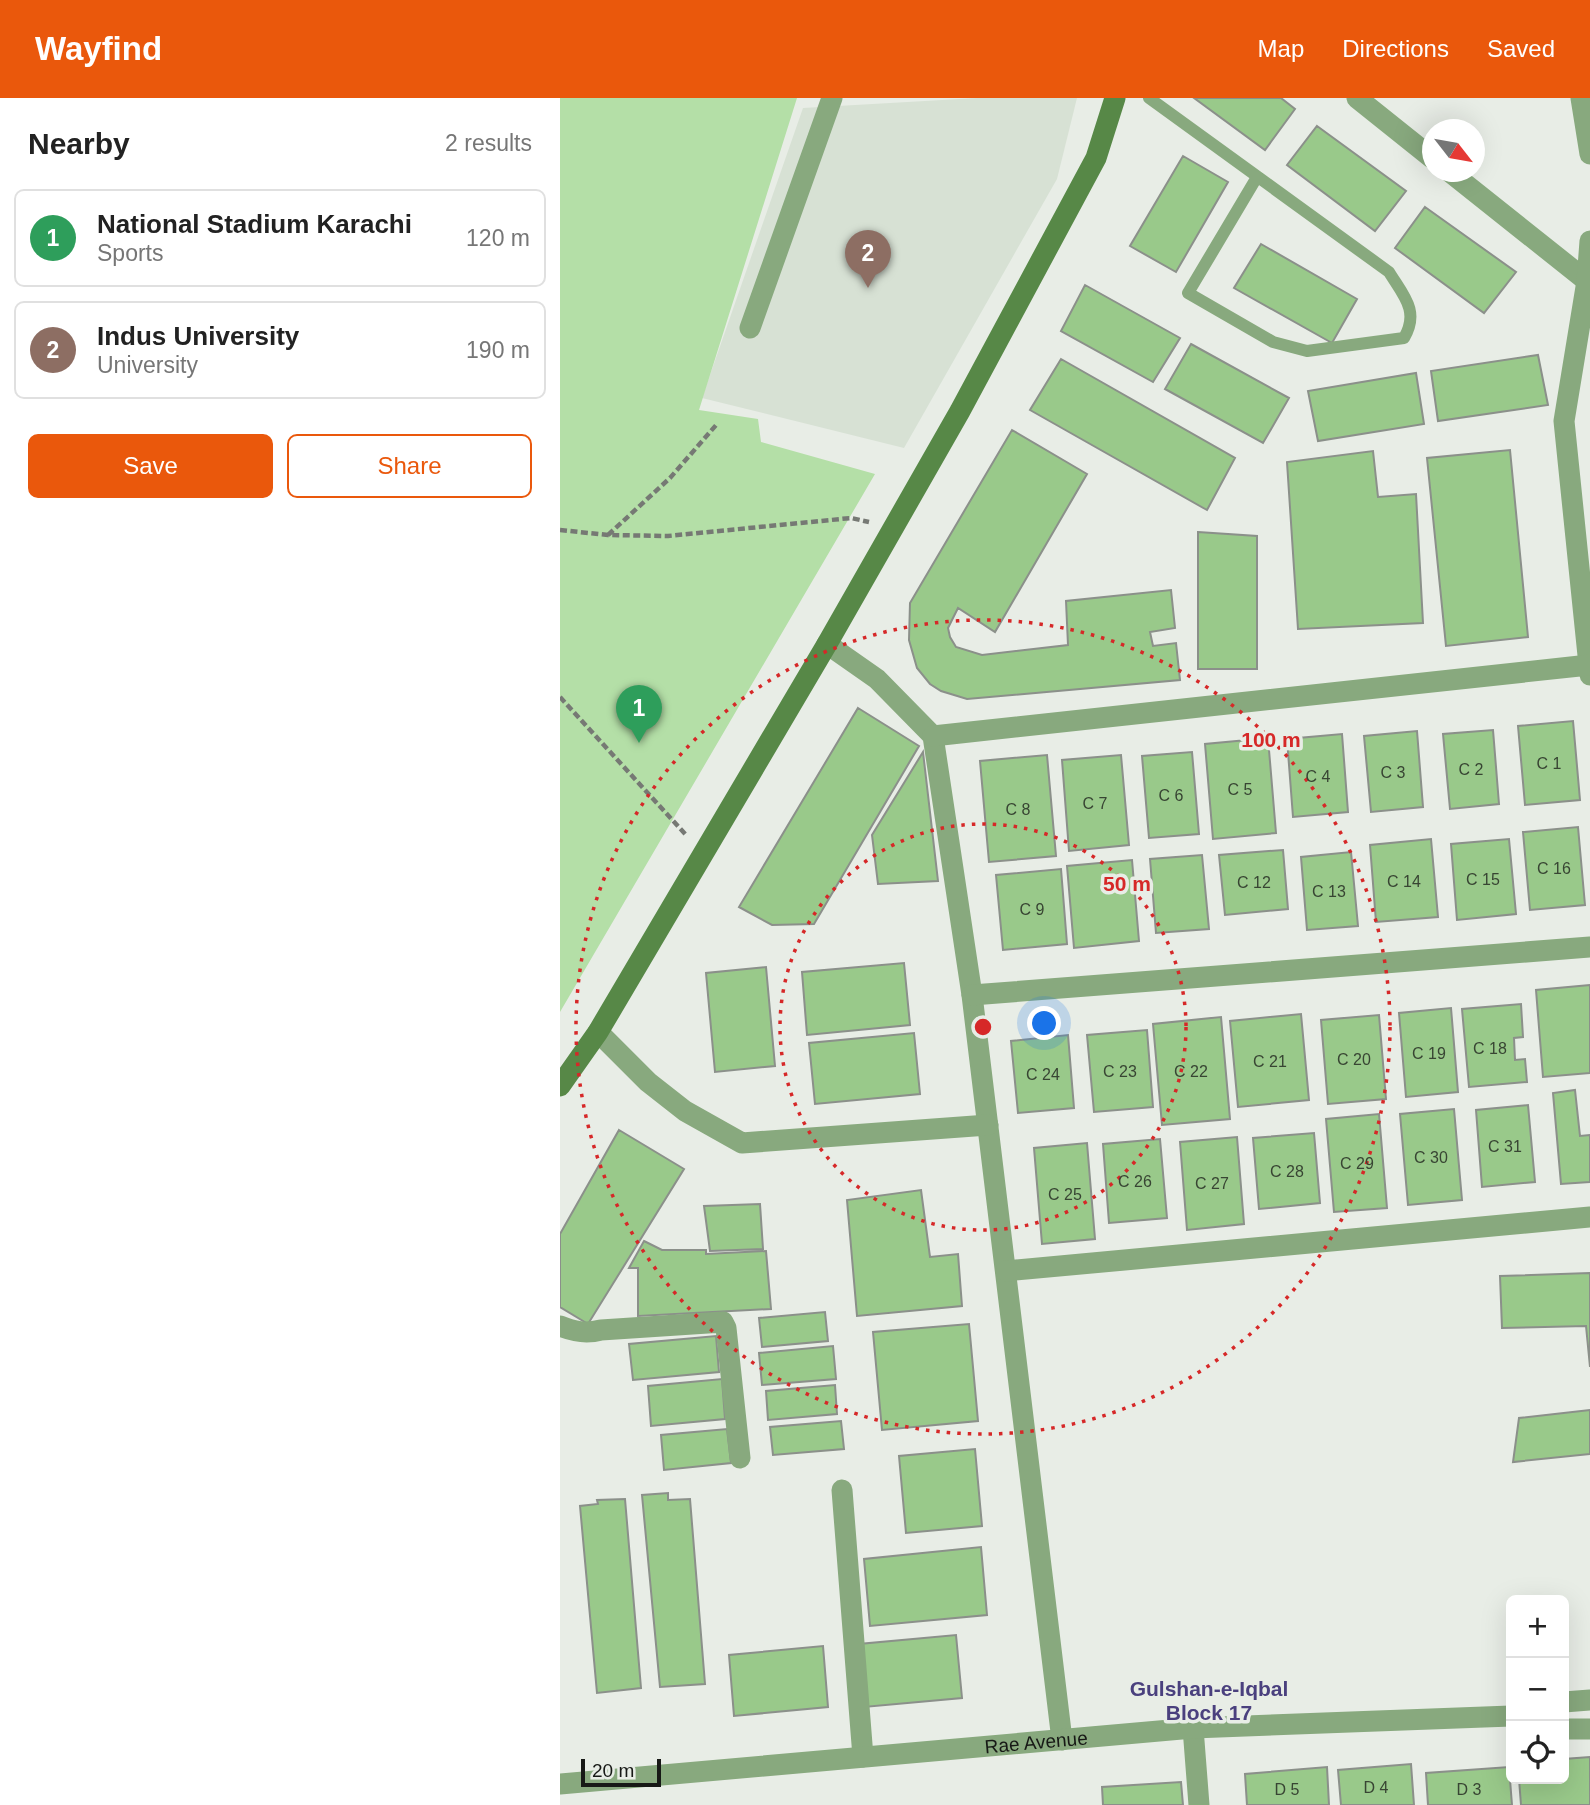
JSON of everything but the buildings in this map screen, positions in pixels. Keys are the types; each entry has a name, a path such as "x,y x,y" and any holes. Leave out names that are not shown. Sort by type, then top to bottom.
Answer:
{"street":[{"path":"750,327 832,98"},
{"path":"560,1086 598,1032 827,644 960,411 1096,158 1115,98"},
{"path":"1357,98 1422,149"},
{"path":"1581,98 1590,154"},
{"path":"1463,182 1587,281"},
{"path":"933,736 1590,670 1564,421 1587,281 1590,241"},
{"path":"827,644 877,680 933,736 972,995 1062,1740"},
{"path":"972,995 1590,947"},
{"path":"598,1032 648,1082 685,1111 742,1143 988,1125"},
{"path":"1006,1271 1590,1217"},
{"path":"560,1326 578,1332 591,1332 723,1322 726,1328 740,1458"},
{"path":"842,1490 863,1757"},
{"path":"1569,1702 1590,1700"},
{"name":"Rae Avenue","path":"560,1784 1193,1728 1506,1716"},
{"path":"1193,1728 1199,1805"},
{"path":"1569,1729 1590,1729"}],"lane":[{"path":"1149,98 1389,272 1410,305 1410,327 1404,338 1307,351 1273,342 1188,293 1257,177"}],"path":[{"path":"608,535 670,478 717,424"},
{"path":"560,530 608,535 668,536 851,518 893,527"},
{"path":"560,697 674,824 704,852"}],"shaded area":[{"path":"977,98 1077,98 1057,179 904,448 702,398 803,108"}],"green space":[{"path":"560,98 797,98 699,410 758,419 761,442 875,474 560,1012"}],"place":[{"name":"Indus University","path":"868,288"},
{"name":"National Stadium Karachi","path":"639,743"}],"district":[{"name":"Gulshan-e-Iqbal Block 17","path":"1209,1701"}]}
